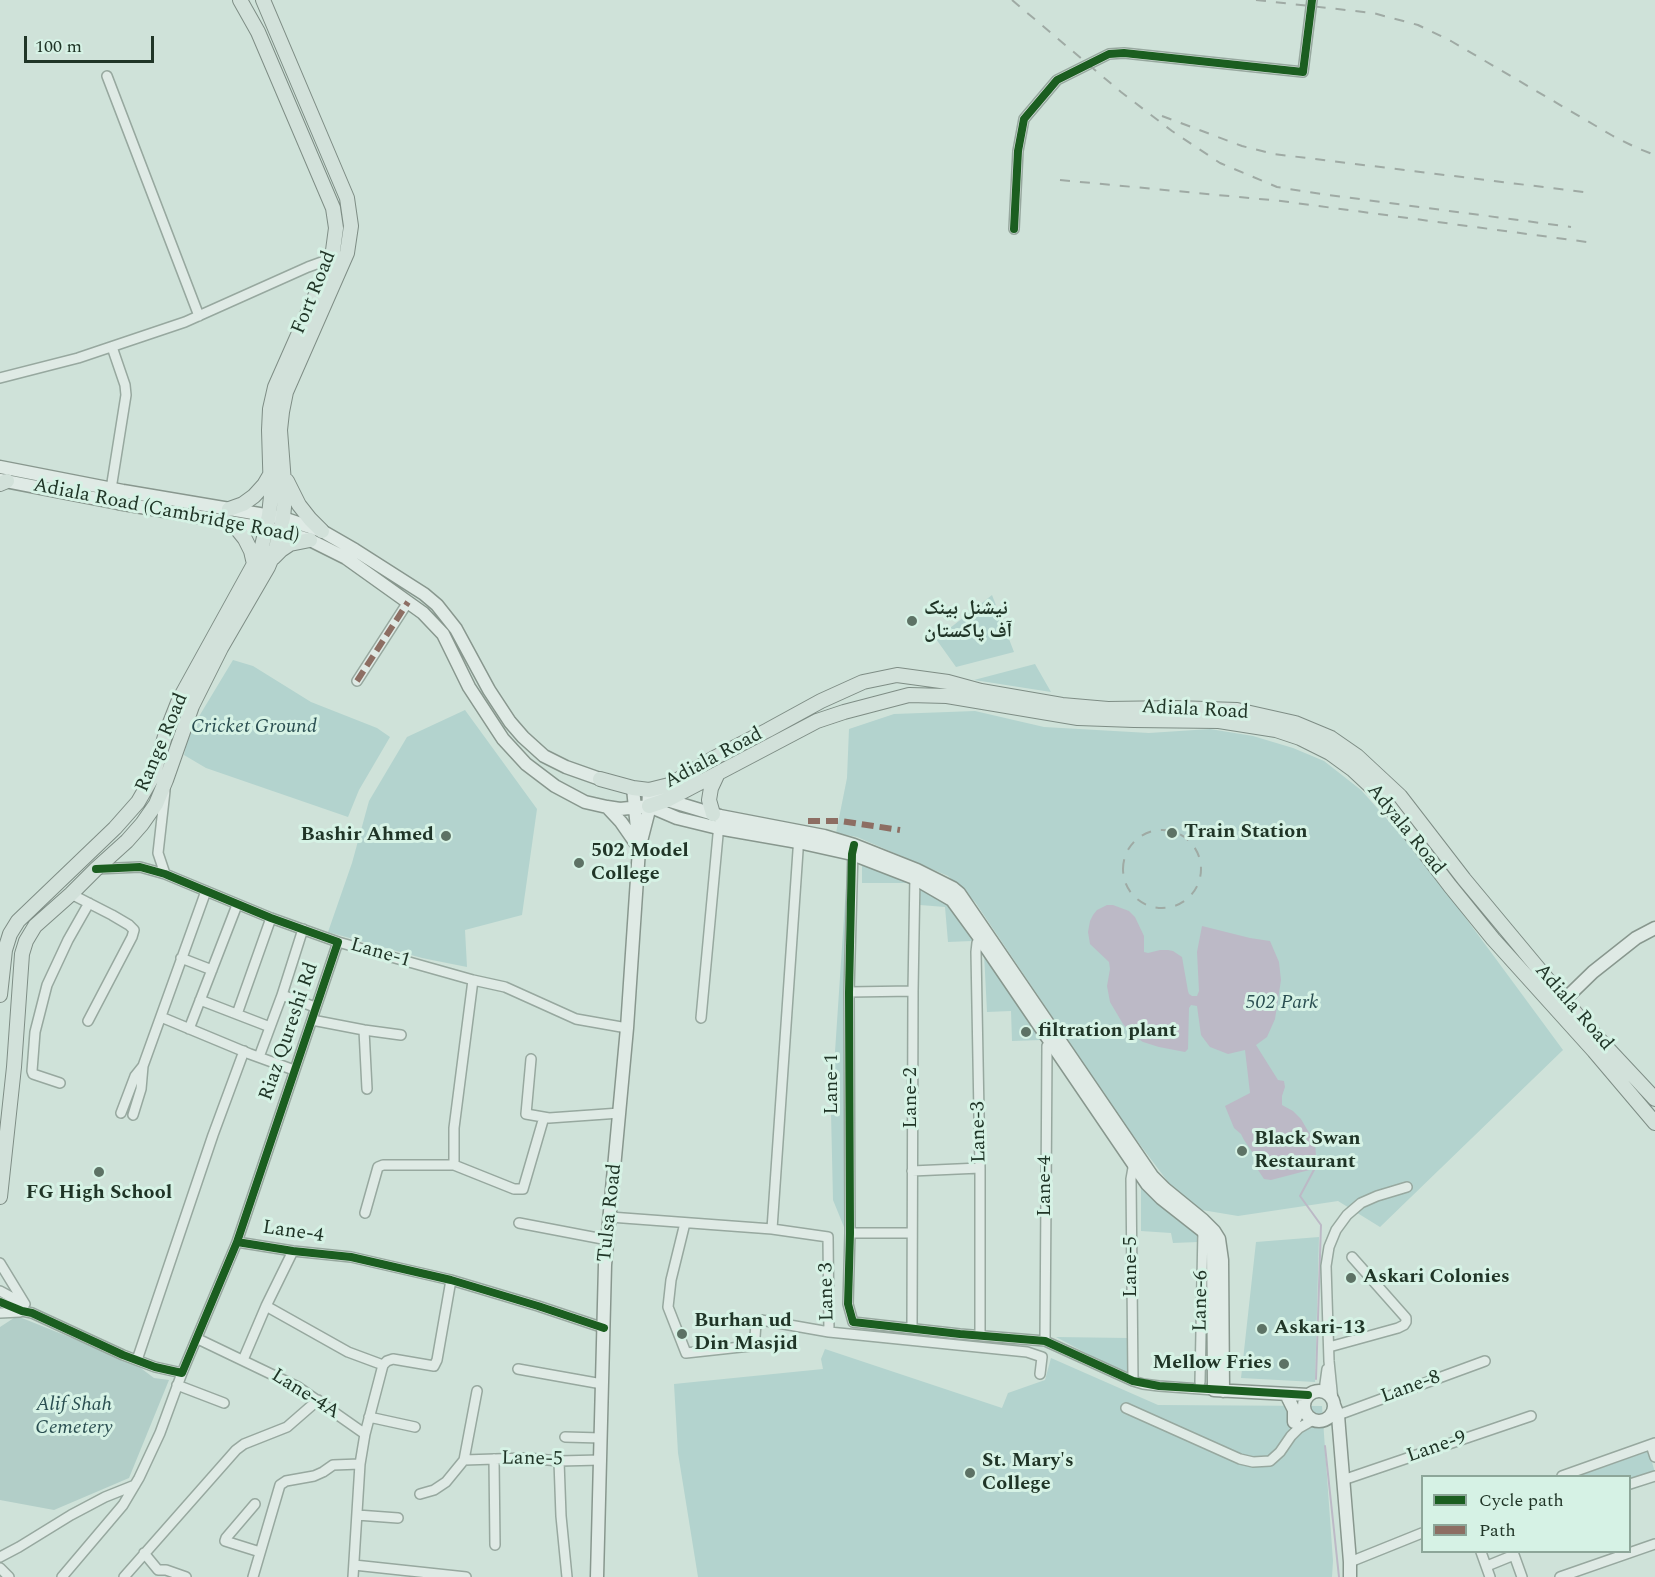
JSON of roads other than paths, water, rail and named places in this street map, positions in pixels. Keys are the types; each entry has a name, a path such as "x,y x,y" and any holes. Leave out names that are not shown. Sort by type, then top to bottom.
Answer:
{"main road":[{"name":"Fort Road","path":"241,3 258,32 333,208 336,228 333,258 275,387 270,409 269,430 285,496 282,524 261,565"},
{"name":"Fort Road","path":"267,4 347,198 351,226 347,253 286,392 280,430 278,473 268,522"},
{"name":"Adiala Road (Cambridge Road)","path":"0,467 227,515 322,531 356,550 437,605 456,629 489,690 523,737 544,756 566,768 600,780"},
{"path":"261,565 227,515 255,496 278,473 291,489 299,505 322,531"},
{"name":"Adiala Road (Cambridge Road)","path":"2,482 118,503 227,515"},
{"name":"Range Road","path":"0,995 5,950 9,934 18,921 115,828 138,802 153,776 179,700 261,565 268,522"},
{"name":"Adiala Road (Cambridge Road)","path":"282,524 346,558 423,613 442,634 469,687 504,739 526,764 555,786 585,802 620,809 642,807"},
{"path":"0,1197 14,1067 22,954 26,941 35,926 127,842 142,824 156,804 192,706 261,565 290,544 310,540"},
{"name":"Adiala Road","path":"600,780 650,790 669,785 714,758 821,701 863,682 897,675 948,682 981,691 1062,705 1108,709 1237,710 1295,723 1331,738 1357,756 1400,796 1560,1004 1583,1022 1655,1100"},
{"name":"Adiala Road","path":"642,807 667,800 817,722 844,712 909,695 947,696 987,703"},
{"name":"Adyala Road","path":"987,703 1078,718 1219,721 1252,725 1276,729 1330,753 1352,769 1382,797 1493,939 1560,1004 1594,1051 1655,1123"},
{"path":"717,820 709,800 711,788 718,773"},
{"name":"Tulsa Road","path":"633,788 642,807"},
{"path":"650,790 667,800 717,820"},
{"name":"Tulsa Road","path":"597,1577 605,1265 627,1028 642,807 650,790"},
{"path":"607,807 621,822 639,849"},
{"path":"642,807 677,818 717,820 853,849 916,874 952,900 982,934 1135,1159 1147,1184 1161,1198 1203,1226 1213,1251 1219,1390 1286,1394 1306,1401"},
{"path":"1560,1004 1593,972 1636,938 1655,928"},
{"path":"1315,1421 1322,1421 1329,1417 1334,1409 1332,1403 1316,1391 1306,1401 1306,1415 1332,1434 1340,1446"},
{"path":"1286,1394 1294,1410 1294,1422"},
{"path":"1332,1403 1340,1446 1350,1577"}],"street":[{"path":"1014,229 1018,151 1024,119 1057,80 1109,54 1124,53 1303,72 1312,0"},
{"path":"107,76 199,316"},
{"path":"0,378 78,358 199,316 308,267 347,253"},
{"path":"111,489 126,395 125,385 112,347"},
{"path":"357,681 408,602"},
{"path":"165,874 158,853 166,780"},
{"path":"701,1018 717,820"},
{"path":"772,1229 799,837"},
{"name":"Lane-1","path":"853,849 849,992 848,1304 853,1322 912,1328"},
{"name":"Riaz Qureshi Rd","path":"96,869 140,867 165,874 237,905 338,942 237,1242"},
{"name":"Lane-2","path":"912,1328 913,991 916,874"},
{"path":"133,1115 141,1089 143,1066 206,891"},
{"path":"71,894 129,925 134,930 88,1021"},
{"path":"60,1083 33,1074 35,1032 46,985 89,903"},
{"path":"189,1029 237,905"},
{"path":"237,1014 271,918"},
{"path":"259,1057 303,929"},
{"name":"Lane-3","path":"980,1335 976,952 982,934"},
{"name":"Lane-1","path":"338,942 505,987 576,1019 627,1028"},
{"path":"181,958 212,970"},
{"path":"454,1165 454,1128 473,980"},
{"path":"849,992 913,991"},
{"path":"282,995 315,1007"},
{"path":"200,1000 270,1027"},
{"path":"161,1017 294,1070"},
{"path":"312,1020 401,1035"},
{"path":"364,1030 367,1089"},
{"name":"Lane-4","path":"1045,1341 1047,1050 1054,1040"},
{"path":"137,1360 213,1135 244,1051"},
{"path":"531,1059 526,1114 544,1117 620,1113"},
{"path":"121,1113 135,1076 143,1066"},
{"path":"366,1213 378,1167 383,1165 454,1165 514,1189 523,1189 544,1117"},
{"name":"Lane-5","path":"1133,1381 1131,1179 1135,1159"},
{"path":"912,1171 980,1168"},
{"path":"1332,1403 1326,1372 1329,1361 1326,1266 1329,1246 1336,1230 1360,1203 1407,1187"},
{"name":"Lane 3","path":"610,1217 772,1229 828,1237 829,1332 1027,1352 1042,1357 1040,1374"},
{"path":"519,1223 608,1240"},
{"path":"685,1223 671,1280 668,1307 686,1353 750,1346 753,1343 758,1320 829,1332"},
{"name":"Lane-6","path":"1200,1382 1203,1226"},
{"path":"850,1233 912,1233"},
{"name":"Lane-4","path":"65,1574 123,1505 135,1485 160,1433 182,1373 237,1242 351,1257 451,1280 604,1328"},
{"path":"243,1360 293,1251"},
{"path":"1329,1347 1398,1328 1406,1322 1406,1318 1352,1257"},
{"path":"0,1263 26,1309"},
{"path":"353,1577 364,1434 383,1365 393,1359 434,1366 451,1280"},
{"path":"0,1291 26,1309"},
{"path":"0,1302 26,1309 137,1360 182,1373"},
{"path":"266,1306 348,1352 383,1365"},
{"path":"0,1314 26,1309"},
{"path":"912,1328 1045,1341 1133,1381 1159,1386 1219,1390"},
{"name":"Lane-4A","path":"198,1339 298,1387 364,1434"},
{"name":"Lane-8","path":"1332,1403 1485,1361"},
{"path":"518,1369 602,1384"},
{"path":"177,1386 224,1403"},
{"path":"420,1494 434,1490 446,1482 464,1460 477,1391"},
{"path":"124,1577 236,1450 244,1444 287,1427 318,1400"},
{"path":"1291,1436 1294,1422 1306,1401"},
{"path":"1126,1408 1240,1459 1253,1462 1270,1461 1299,1428 1315,1421"},
{"name":"Lane-9","path":"1343,1480 1532,1416"},
{"path":"369,1417 415,1427"},
{"path":"565,1437 601,1438"},
{"path":"1565,1475 1653,1444 1655,1457"},
{"name":"Lane-5","path":"464,1460 526,1458 560,1461 601,1460"},
{"path":"494,1459 495,1545"},
{"path":"560,1461 561,1516 567,1577"},
{"path":"253,1577 280,1485 286,1481 314,1476 333,1465 360,1464"},
{"path":"1631,1483 1655,1476"},
{"path":"0,1557 71,1515 105,1497 135,1485"},
{"path":"255,1504 225,1541 260,1552"},
{"path":"357,1515 398,1518"},
{"path":"1350,1562 1421,1533"},
{"path":"1631,1552 1655,1544"},
{"path":"144,1553 159,1570 186,1577"},
{"path":"1482,1553 1490,1577"},
{"path":"1487,1566 1514,1553 1522,1577"},
{"path":"1560,1577 1629,1553"},
{"path":"354,1565 466,1577"},
{"path":"0,1568 9,1577"},
{"path":"65,1574 77,1577"}],"waterway":[{"path":"1316,1166 1300,1196 1321,1225 1316,1379"},
{"path":"1325,1446 1339,1577"}],"railway":[{"path":"1012,0 1121,92 1172,131 1220,163 1277,187 1571,227"},
{"path":"1256,0 1373,13 1418,25 1451,41 1613,136 1655,155"},
{"path":"1162,116 1242,146 1274,154 1592,193"},
{"path":"1060,180 1281,201 1587,242"},
{"path":"1154,830 1170,830 1184,836 1195,847 1201,861 1201,869 1201,877 1195,891 1184,902 1170,908 1154,908 1140,902 1129,891 1123,877 1123,861 1129,847 1140,836 1154,830"}],"place":[{"name":"نیشنل بینک آف پاکستان","path":"912,621"},
{"name":"Train Station","path":"1172,833"},
{"name":"Bashir Ahmed","path":"446,836"},
{"name":"502 Model College","path":"579,863"},
{"name":"filtration plant","path":"1026,1032"},
{"name":"Black Swan Restaurant","path":"1242,1151"},
{"name":"FG High School","path":"99,1172"},
{"name":"Askari Colonies","path":"1351,1278"},
{"name":"Askari-13","path":"1262,1329"},
{"name":"Burhan ud Din Masjid","path":"682,1334"},
{"name":"Mellow Fries","path":"1284,1364"},
{"name":"St. Mary's College","path":"970,1473"}],"park label":[{"name":"Cricket Ground","path":"254,728"},
{"name":"502 Park","path":"1282,1004"},
{"name":"Alif Shah Cemetery","path":"74,1418"}]}
